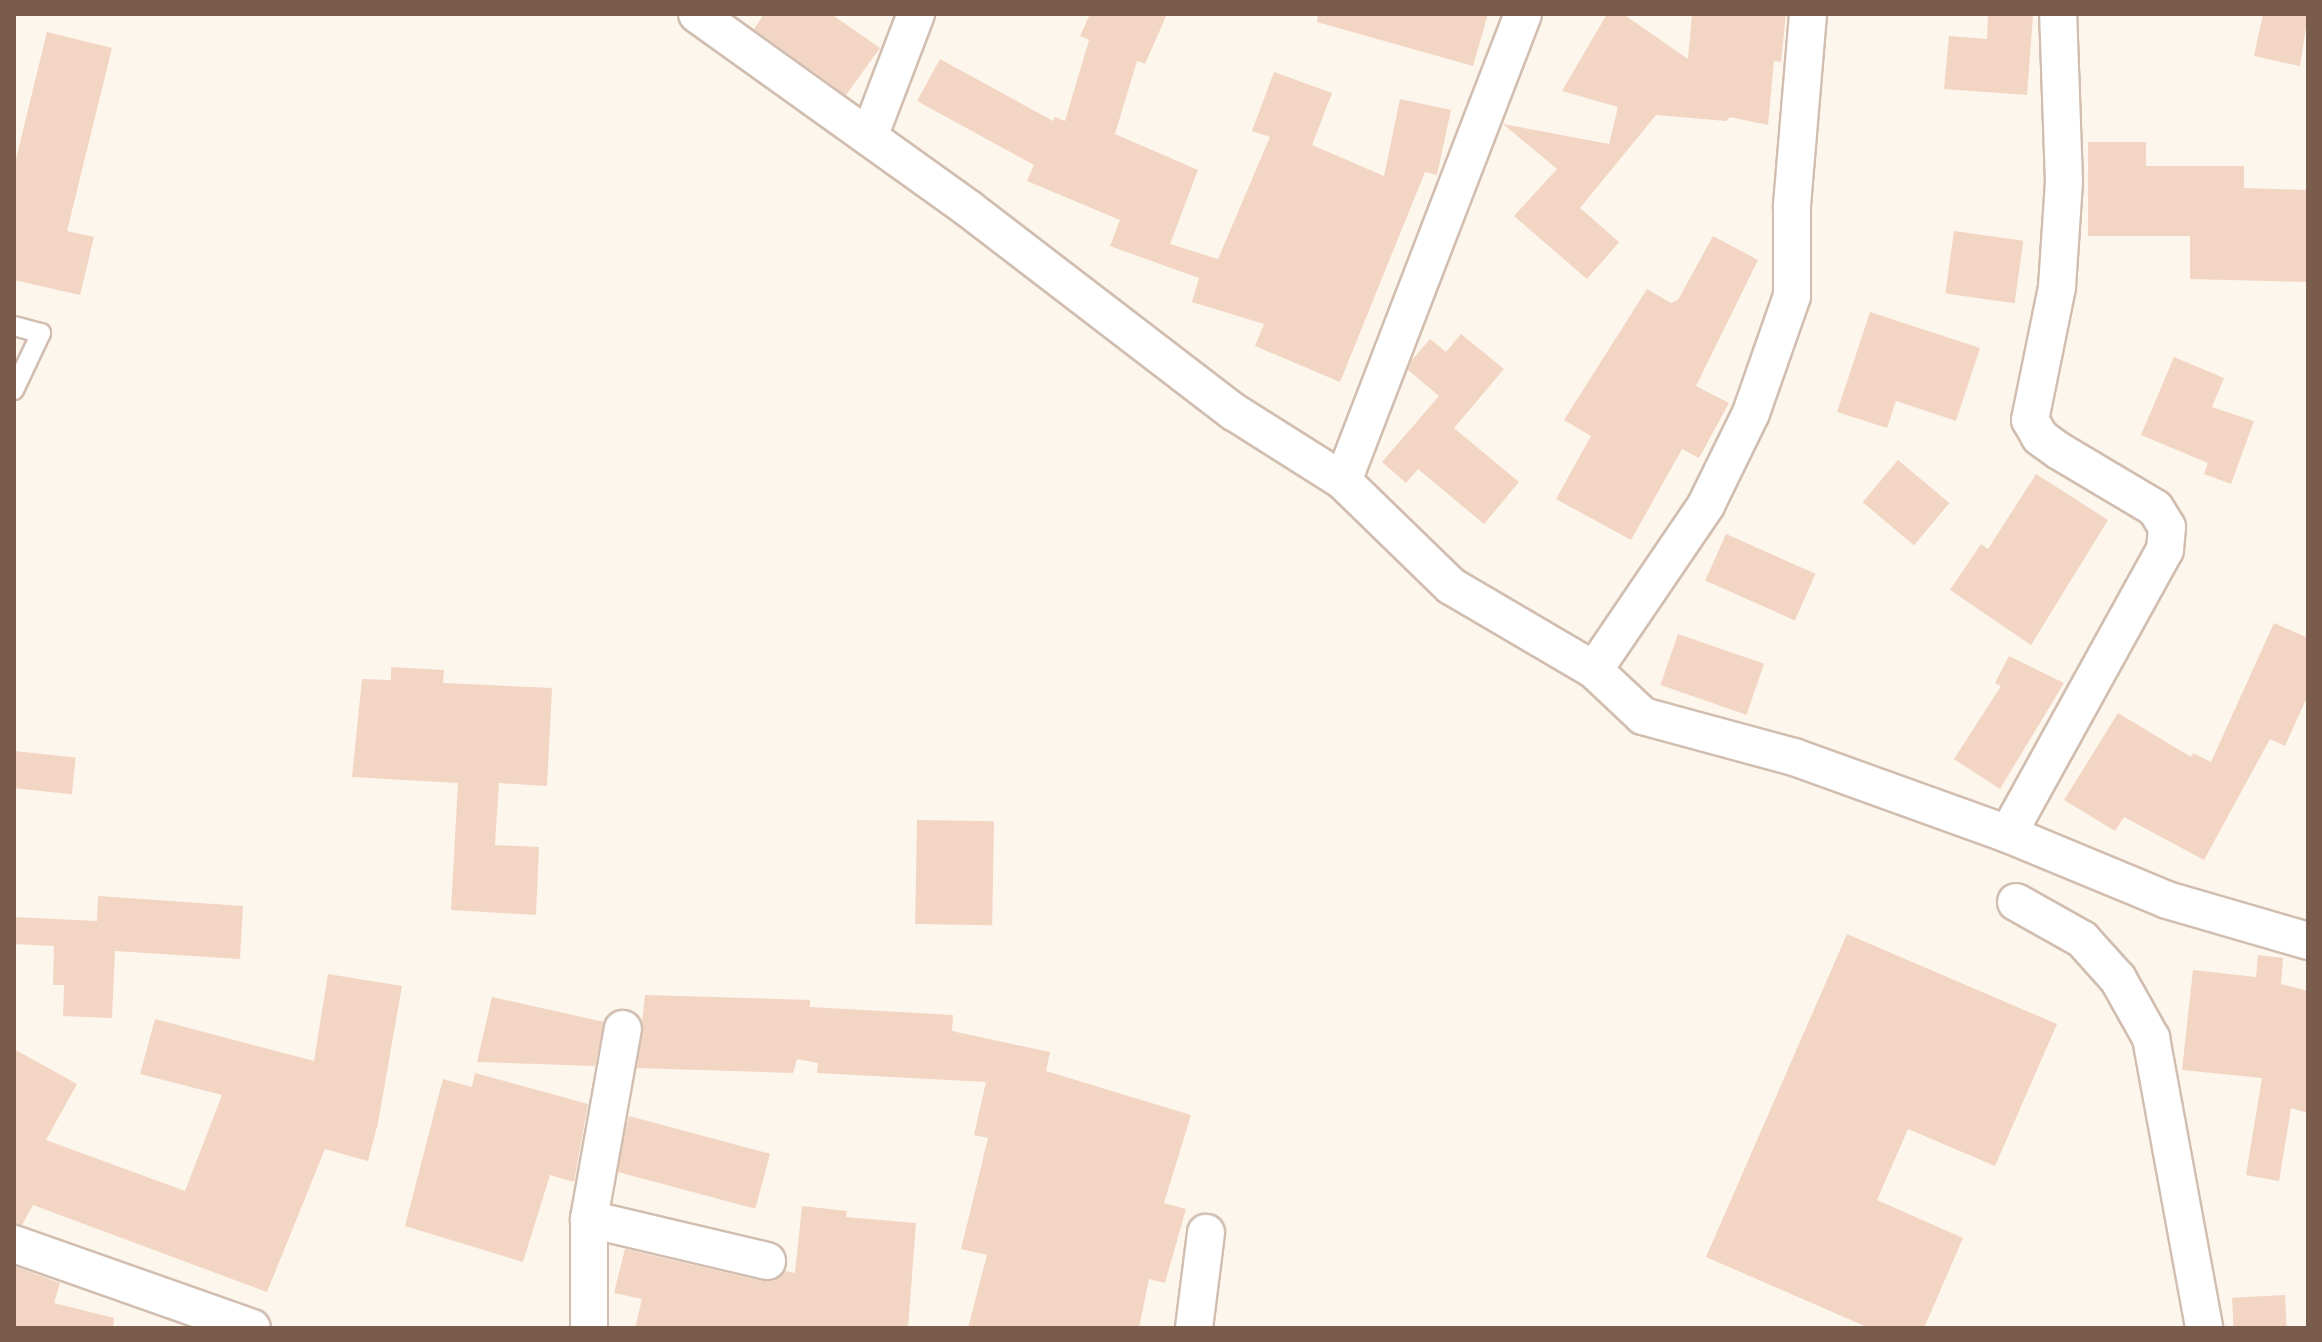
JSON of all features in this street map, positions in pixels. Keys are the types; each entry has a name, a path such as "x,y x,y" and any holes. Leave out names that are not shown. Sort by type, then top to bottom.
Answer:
{"street":[{"path":"697,14 869,137 1234,412 1343,481 1451,586 1594,670 1643,716 1794,757 2008,834 2167,900 2308,941"},
{"path":"869,137 916,14"},
{"path":"1343,481 1523,14"},
{"path":"1594,670 1706,505 1751,413 1792,296 1793,191 1808,14"},
{"path":"2008,834 2165,550 2167,527 2155,508 2059,451 2040,437 2030,420 2057,287 2064,182 2058,14"},
{"path":"2016,902 2082,939 2118,979 2151,1038 2204,1328"},
{"path":"589,1328 589,1219 623,1029"},
{"path":"589,1219 767,1261"},
{"path":"1194,1328 1206,1233"},
{"path":"14,1244 252,1328"}],"lane":[{"path":"14,326 41,333 14,390"}],"building":[{"path":"764,14 831,14 880,48 846,95 754,29"},
{"path":"1090,14 1167,14 1145,64 1137,61 1115,134 1198,170 1170,244 1218,259 1270,137 1252,131 1274,72 1332,93 1312,145 1384,176 1400,99 1451,110 1437,175 1425,172 1340,382 1255,346 1264,324 1192,302 1199,278 1110,246 1120,220 1027,181 1034,165 917,101 940,59 1053,121 1055,117 1065,121 1089,40 1080,36"},
{"path":"1318,14 1488,14 1473,66 1317,22"},
{"path":"1607,14 1623,14 1688,59 1692,14 1786,14 1781,62 1774,61 1768,125 1730,117 1726,121 1656,115 1580,208 1619,242 1587,279 1514,216 1557,169 1503,124 1609,144 1618,107 1562,91"},
{"path":"1988,14 2033,14 2027,95 1944,89 1949,36 1987,39"},
{"path":"2263,14 2308,14 2300,66 2254,56"},
{"path":"47,32 112,48 67,231 94,237 80,295 14,280 14,167"},
{"path":"2088,142 2146,142 2146,166 2244,166 2244,188 2308,190 2308,282 2190,279 2190,236 2088,236"},
{"path":"1954,231 2023,241 2015,303 1945,293"},
{"path":"1713,236 1758,260 1696,386 1729,403 1699,458 1682,449 1631,540 1556,499 1591,436 1564,420 1647,289 1671,303 1678,300"},
{"path":"1870,312 1980,348 1956,421 1896,401 1887,428 1837,412"},
{"path":"1461,334 1504,369 1454,428 1519,482 1484,524 1418,469 1406,483 1382,462 1439,396 1408,370 1412,360 1430,339 1446,352"},
{"path":"2174,357 2224,378 2212,407 2254,421 2231,484 2204,474 2208,463 2141,435"},
{"path":"1898,460 1949,503 1914,545 1863,502"},
{"path":"2036,474 2108,520 2031,645 1950,590 1981,544 1988,549"},
{"path":"1726,534 1816,574 1795,620 1705,581"},
{"path":"2274,623 2308,638 2308,695 2285,746 2270,739 2204,860 2124,817 2115,831 2064,800 2118,713 2191,757 2193,753 2211,762"},
{"path":"1678,634 1764,664 1746,715 1660,685"},
{"path":"2009,656 2064,683 2000,789 1954,759 2001,686 1995,683"},
{"path":"391,667 444,670 443,683 552,688 547,786 499,783 495,845 539,847 536,915 451,910 458,783 352,777 362,679 391,680"},
{"path":"14,751 76,757 72,794 14,788"},
{"path":"917,820 994,821 992,925 915,924"},
{"path":"98,896 243,906 240,959 115,951 112,1018 63,1016 64,985 53,985 54,946 14,944 14,917 97,921"},
{"path":"1847,934 2057,1024 1995,1166 1908,1129 1877,1200 1963,1238 1924,1328 1869,1328 1706,1257"},
{"path":"2258,955 2283,958 2281,984 2308,991 2308,1113 2291,1108 2279,1181 2246,1175 2262,1078 2182,1070 2193,970 2256,977"},
{"path":"328,974 402,986 378,1123 368,1161 325,1149 267,1292 33,1205 22,1225 14,1224 14,1049 77,1084 46,1140 185,1191 222,1095 140,1074 155,1019 314,1061"},
{"path":"645,995 810,1000 810,1007 953,1015 952,1031 1050,1052 1046,1071 1191,1115 1164,1203 1186,1209 1165,1283 1149,1279 1139,1328 968,1328 987,1255 961,1249 988,1138 974,1135 986,1082 817,1073 818,1063 797,1059 793,1073 637,1068"},
{"path":"492,997 604,1022 595,1066 477,1062"},
{"path":"475,1073 588,1104 574,1182 550,1175 523,1262 405,1226 443,1079 472,1087"},
{"path":"629,1116 770,1154 755,1209 614,1171"},
{"path":"802,1206 847,1211 846,1217 916,1223 908,1328 635,1328 642,1299 614,1293 625,1249 762,1281 774,1281 785,1271 795,1273"},
{"path":"14,1266 60,1283 54,1303 114,1318 113,1328 14,1328"},
{"path":"2285,1295 2287,1328 2234,1328 2232,1298"}]}
